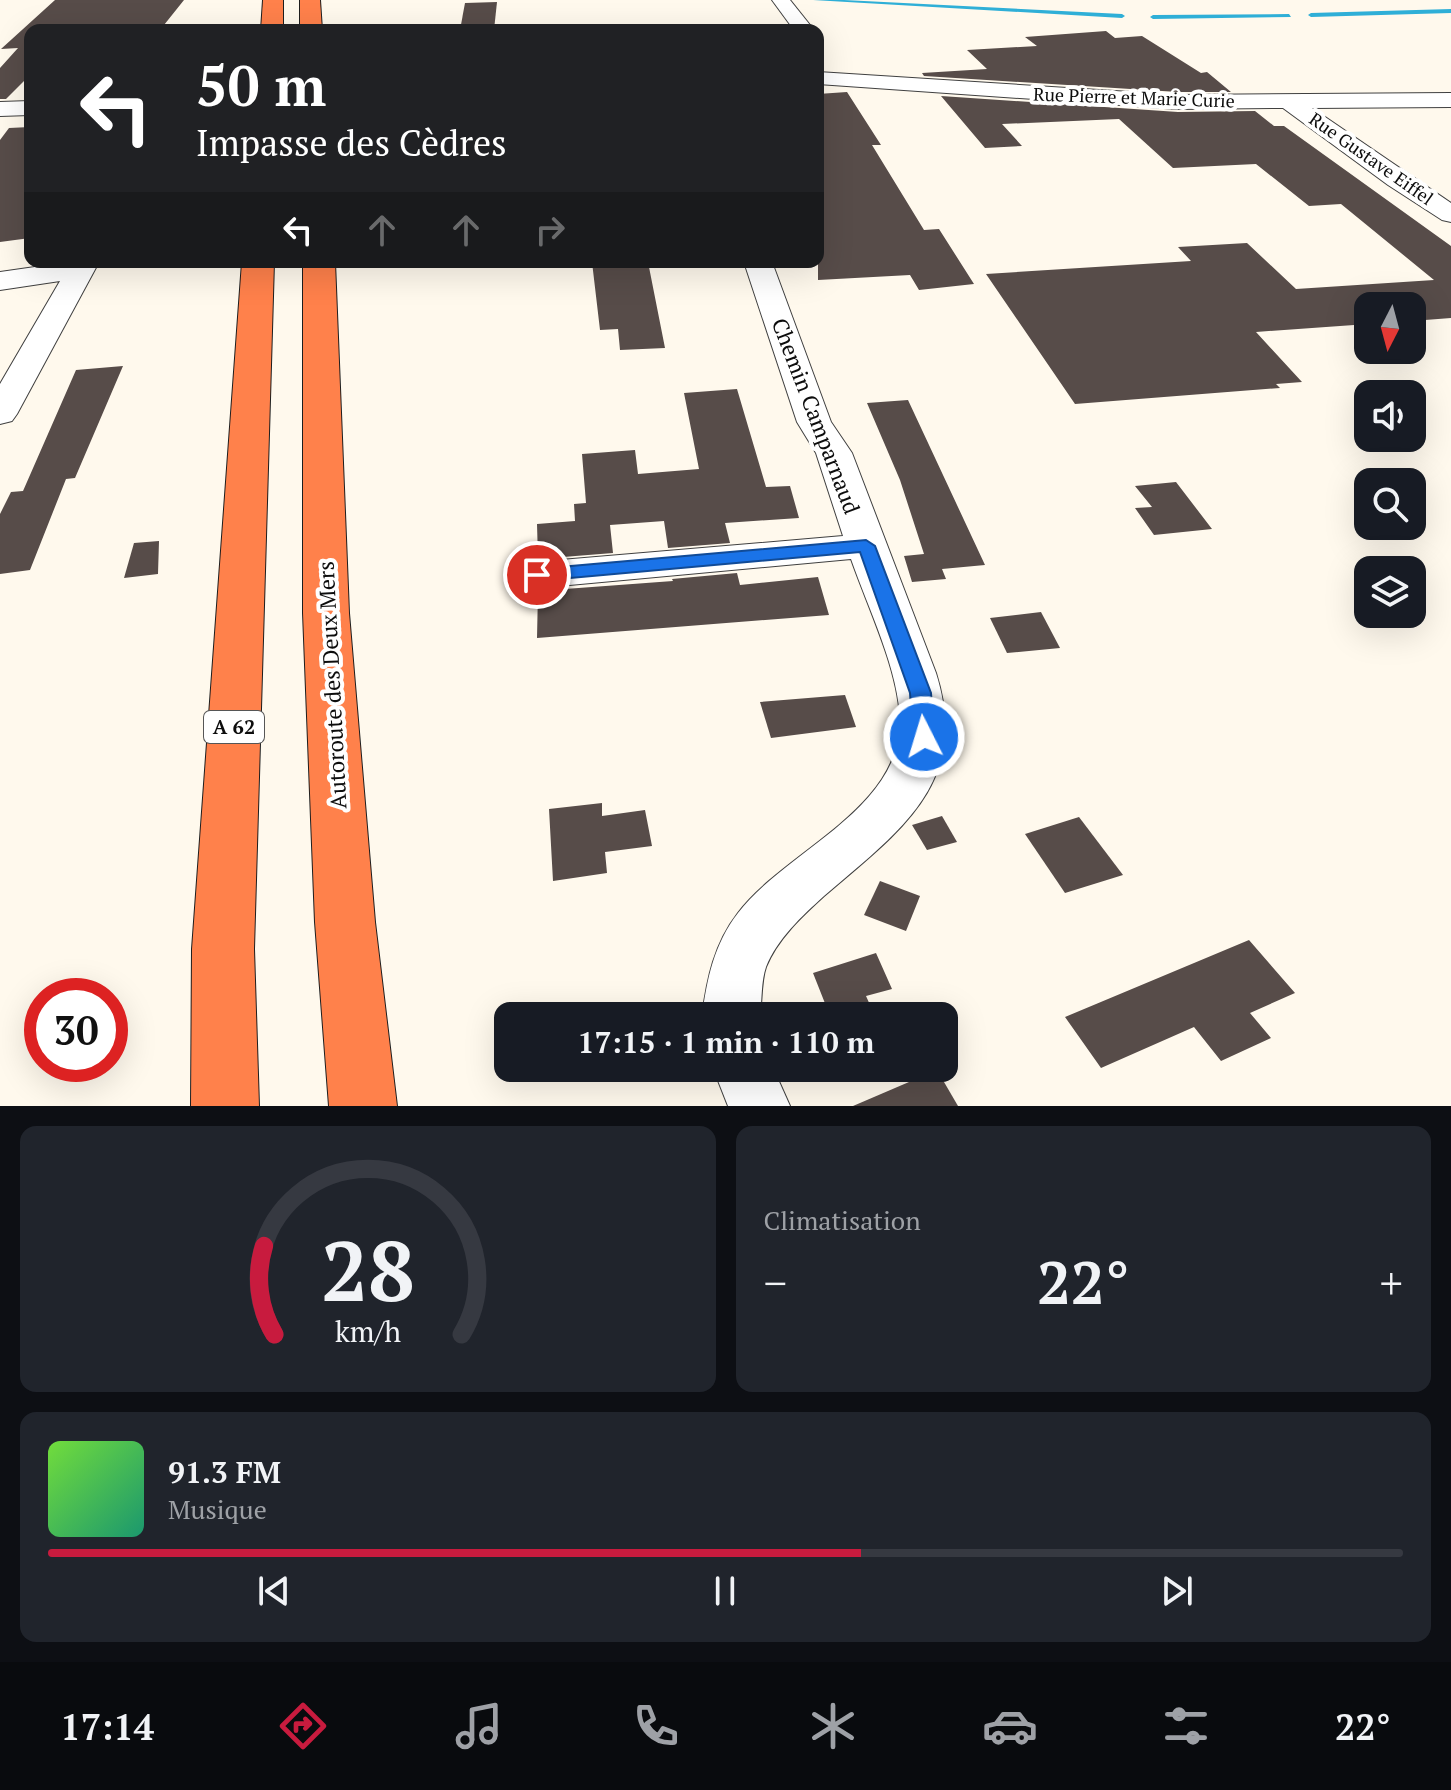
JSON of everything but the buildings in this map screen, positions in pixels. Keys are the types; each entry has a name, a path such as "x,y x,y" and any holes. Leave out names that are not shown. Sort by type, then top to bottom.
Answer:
{"highway":[{"path":"272,24 273,0"},
{"path":"310,0 311,24"},
{"name":"A 62","path":"225,1106 223,949 258,268"},
{"name":"Autoroute des Deux Mers","path":"319,268 326,613 345,922 363,1106"}],"street":[{"path":"781,0 799,24"},
{"name":"Rue Pierre et Marie Curie","path":"824,78 1078,98 1291,103 1451,100"},
{"name":"Rue Gustave Eiffel","path":"1291,103 1397,180 1451,214"},
{"path":"0,109 24,108"},
{"path":"0,281 67,268"},
{"path":"0,414 81,268"},
{"name":"Chemin Camparnaud","path":"730,1002 740,964 758,927 798,885 890,810 914,770 924,737 920,693 834,453 814,422 760,268"},
{"path":"537,575 866,546"},
{"path":"749,1082 759,1106"}],"waterway":[{"path":"815,0 1122,16"},
{"path":"1311,15 1451,11"},
{"path":"1153,17 1289,16"}],"route":[{"path":"537,575 866,546 920,693 924,737"}]}
